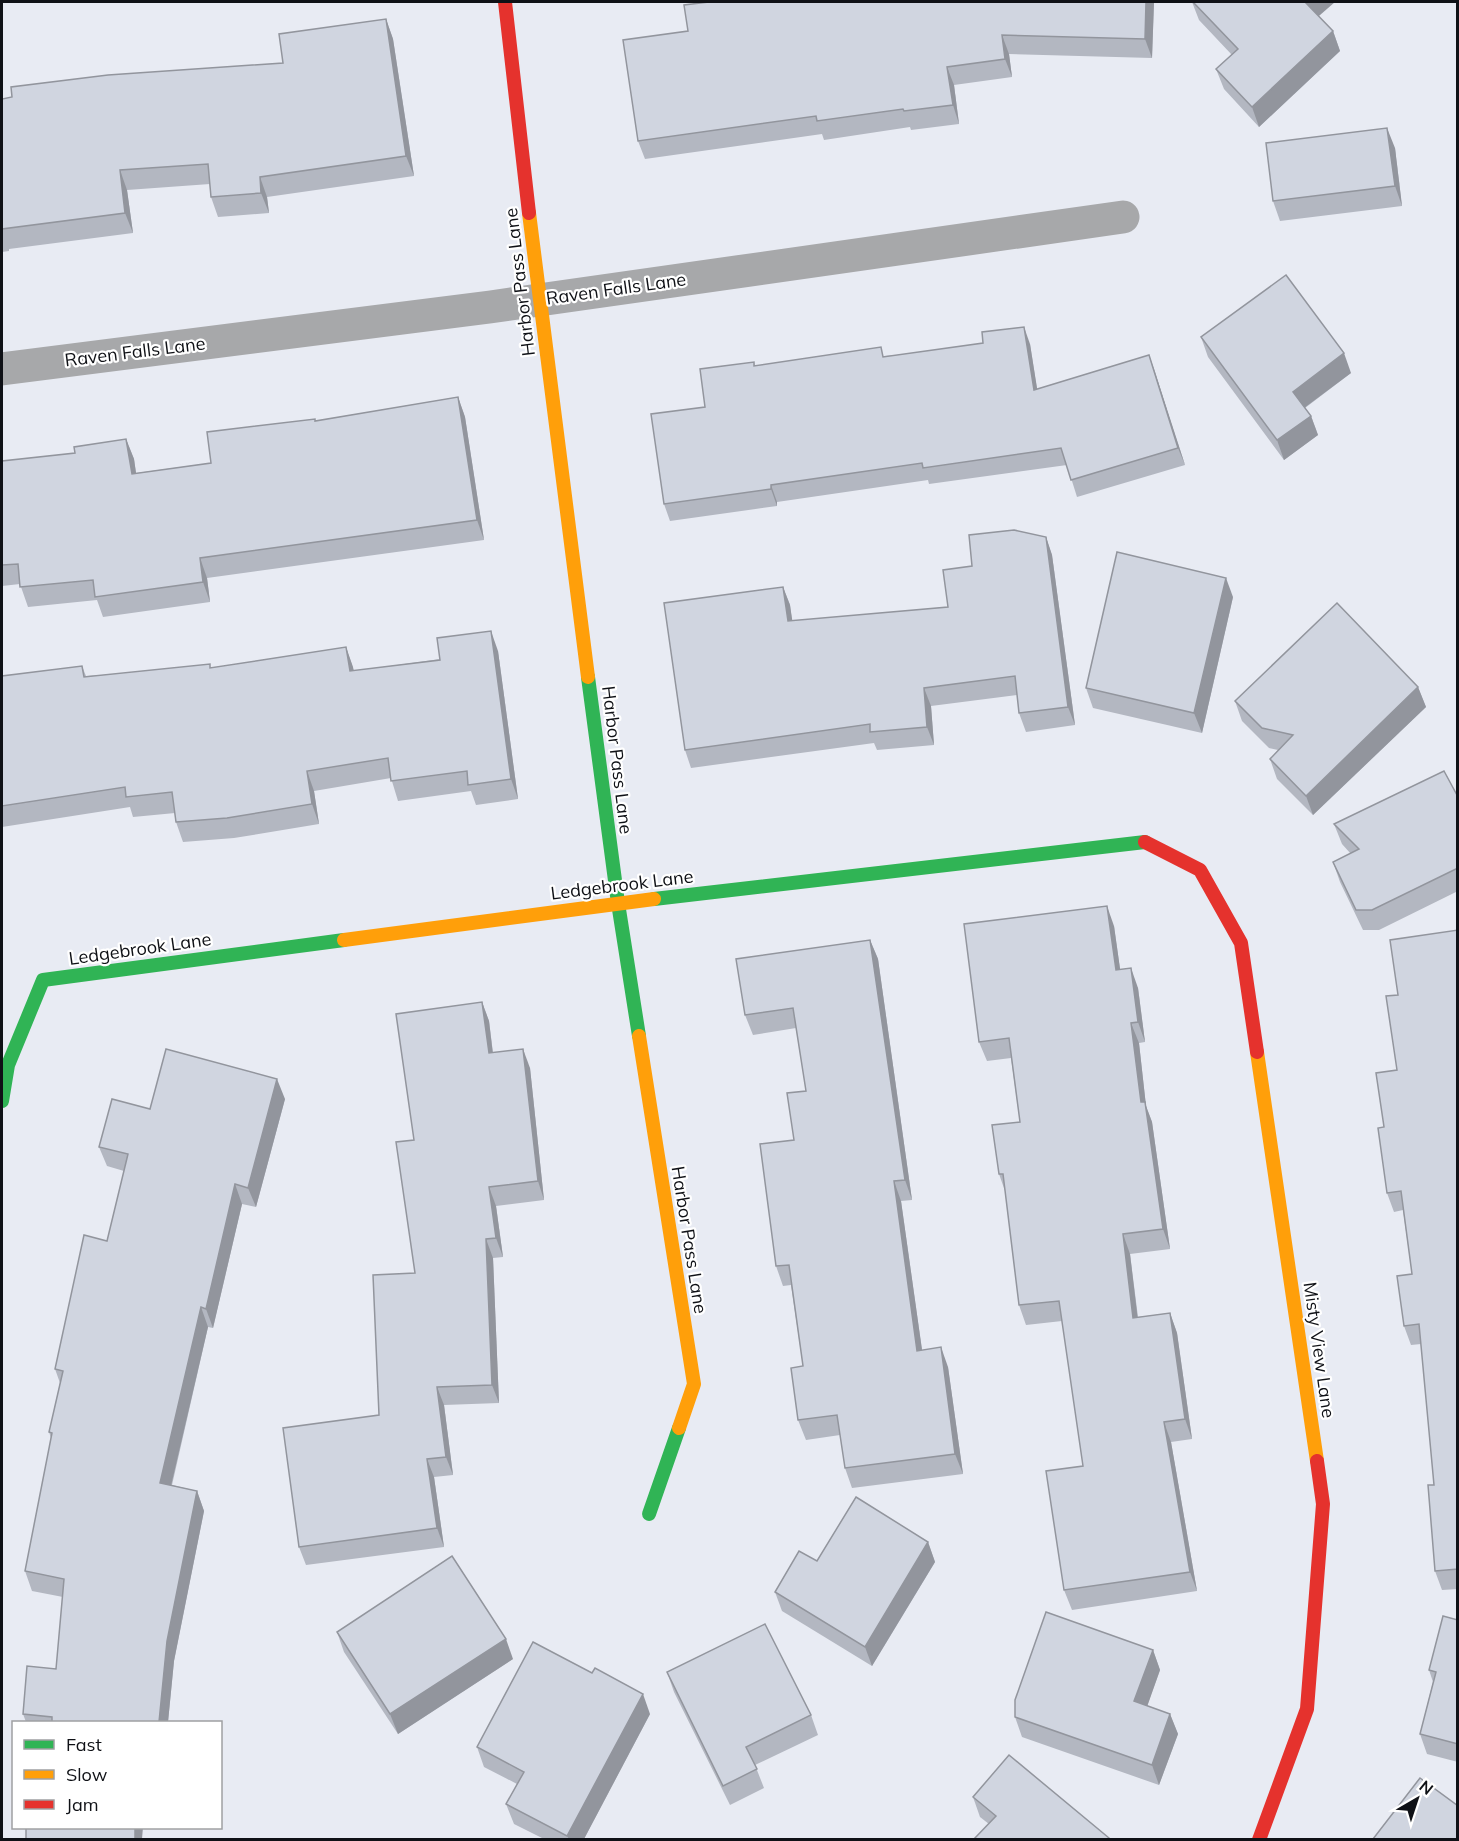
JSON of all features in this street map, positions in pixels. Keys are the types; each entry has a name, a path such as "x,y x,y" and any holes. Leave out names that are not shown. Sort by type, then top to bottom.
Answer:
{"street":[{"name":"Harbor Pass Lane","path":"505,2 539,300 618,903 694,1384 649,1514"},
{"name":"Raven Falls Lane","path":"2,369 539,300 1124,217"},
{"name":"Ledgebrook Lane","path":"2,1101 8,1065 43,980 618,903 1146,842 1200,870"},
{"name":"Misty View Lane","path":"1200,870 1241,943 1323,1504 1307,1709 1259,1839"}],"building":[{"path":"709,2 1146,2 1145,39 1002,35 1005,59 947,67 953,105 904,111 903,109 817,121 816,116 638,141 623,40 688,31 684,5"},
{"path":"1193,2 1305,2 1333,31 1252,107 1216,69 1238,49"},
{"path":"386,19 406,156 260,177 261,193 211,197 208,164 120,170 125,213 2,229 2,99 12,97 11,87 108,75 283,63 279,34"},
{"path":"1387,128 1395,186 1273,201 1266,143"},
{"path":"1286,275 1344,353 1293,392 1311,416 1277,440 1201,337"},
{"path":"1024,327 1034,390 1149,355 1178,448 1071,480 1061,448 923,468 922,463 771,485 771,489 664,504 651,414 705,407 700,369 754,362 754,366 881,347 883,357 983,343 982,332"},
{"path":"458,397 477,520 200,558 203,582 95,597 93,580 20,587 18,564 2,565 2,461 75,453 74,447 126,439 132,474 211,463 207,432 315,419 315,421"},
{"path":"1014,530 1046,537 1068,707 1019,713 1015,676 924,688 927,727 870,732 870,724 685,750 664,603 783,587 788,621 948,607 943,570 972,566 969,535"},
{"path":"1117,552 1226,578 1194,713 1086,688"},
{"path":"1337,603 1418,687 1306,796 1270,759 1293,735 1262,728 1235,701"},
{"path":"491,631 511,779 468,785 467,771 391,781 388,758 307,771 312,804 227,818 176,822 172,792 126,797 125,787 2,806 2,676 82,666 84,677 210,664 210,668 346,647 350,671 440,660 437,638"},
{"path":"1444,771 1458,797 1458,868 1372,910 1356,910 1333,862 1359,849 1334,824"},
{"path":"1107,906 1116,970 1131,968 1138,1022 1131,1023 1141,1102 1145,1102 1163,1229 1123,1234 1133,1318 1170,1313 1185,1419 1164,1422 1190,1572 1064,1590 1046,1471 1083,1466 1059,1301 1019,1305 1003,1174 999,1174 992,1125 1020,1122 1009,1038 979,1042 964,924"},
{"path":"1458,930 1458,1569 1435,1571 1428,1485 1434,1485 1419,1324 1404,1326 1397,1276 1412,1274 1401,1191 1387,1193 1378,1128 1384,1127 1376,1073 1397,1070 1386,996 1398,995 1390,940"},
{"path":"870,940 905,1180 894,1181 917,1351 941,1347 955,1454 845,1468 837,1415 798,1420 791,1368 803,1366 789,1265 776,1266 760,1144 794,1140 787,1093 806,1091 793,1008 745,1015 736,959"},
{"path":"482,1002 489,1053 523,1049 538,1181 489,1187 496,1238 486,1239 492,1385 437,1387 446,1457 427,1459 437,1528 299,1547 283,1428 379,1415 373,1275 415,1273 396,1142 414,1140 396,1014"},
{"path":"166,1049 277,1079 248,1188 235,1184 206,1309 201,1307 160,1483 197,1491 167,1641 159,1721 52,1721 52,1717 23,1714 27,1666 56,1669 64,1579 25,1571 52,1433 49,1432 63,1371 55,1369 84,1235 107,1241 128,1154 99,1147 112,1099 150,1109"},
{"path":"856,1497 928,1542 865,1647 775,1592 799,1551 817,1561"},
{"path":"452,1556 506,1639 390,1714 337,1632"},
{"path":"1046,1612 1153,1650 1134,1701 1170,1714 1152,1765 1015,1717 1015,1700"},
{"path":"1443,1616 1458,1620 1458,1744 1420,1734 1436,1672 1429,1670"},
{"path":"765,1624 811,1715 746,1747 757,1769 723,1786 667,1672"},
{"path":"533,1642 592,1673 595,1668 643,1694 567,1836 506,1804 524,1772 477,1747"},
{"path":"1009,1755 1109,1838 974,1839 996,1816 973,1797"},
{"path":"1420,1778 1458,1806 1458,1839 1373,1839"},
{"path":"26,1829 135,1829 135,1839 26,1839"}],"traffic: fast":[{"path":"588,677 618,903 639,1036"},
{"path":"654,899 1145,842"},
{"path":"2,1101 8,1065 43,980 344,940"},
{"path":"649,1514 679,1428"}],"traffic: slow":[{"path":"529,213 588,677"},
{"path":"344,940 654,899"},
{"path":"639,1036 694,1384 679,1428"},
{"path":"1257,1052 1317,1461"}],"traffic: jam":[{"path":"505,2 529,213"},
{"path":"1145,842 1200,870 1241,943 1257,1052"},
{"path":"1259,1840 1307,1709 1323,1504 1317,1461"}]}
